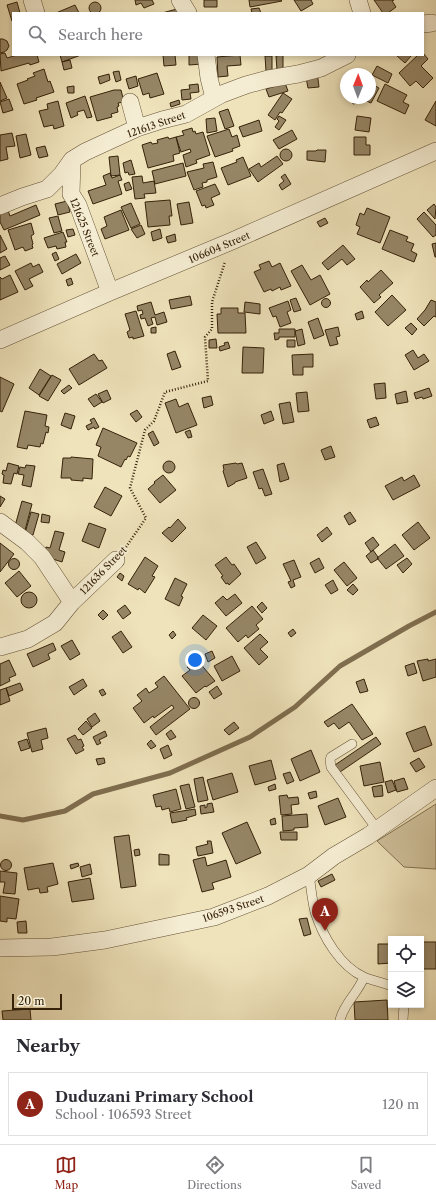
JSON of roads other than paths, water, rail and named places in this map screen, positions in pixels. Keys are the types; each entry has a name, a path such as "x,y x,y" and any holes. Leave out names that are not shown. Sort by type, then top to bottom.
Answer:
{"street":[{"path":"32,0 36,12"},
{"path":"180,0 187,12"},
{"path":"358,0 362,12"},
{"path":"206,56 209,78 214,98"},
{"name":"121613 Street","path":"0,206 47,189 62,174 72,160 85,152 137,128 186,114 222,94 268,79 298,74 321,68 345,56"},
{"path":"130,102 137,128"},
{"name":"106604 Street","path":"0,340 232,241 436,151"},
{"name":"121625 Street","path":"72,160 71,194 80,212 110,292"},
{"path":"47,189 71,194"},
{"path":"0,522 27,542 42,557 72,602"},
{"name":"121636 Street","path":"0,647 28,639 55,623 72,602 116,560"},
{"name":"106593 Street","path":"0,948 52,947 105,940 214,917 268,896 309,875 334,856 377,829 436,788"}],"lane":[{"path":"352,744 331,757 330,764 377,829"},
{"path":"309,875 315,912 330,945 346,965 364,977 388,985"},
{"path":"340,1020 345,1006 358,990 364,977"},
{"path":"403,1020 404,1008"}],"waterway":[{"path":"0,816 23,820 65,811 93,794 170,773 250,737 295,707 340,666 436,612"}],"place":[{"name":"Duduzani Primary School","path":"325,931"}]}
